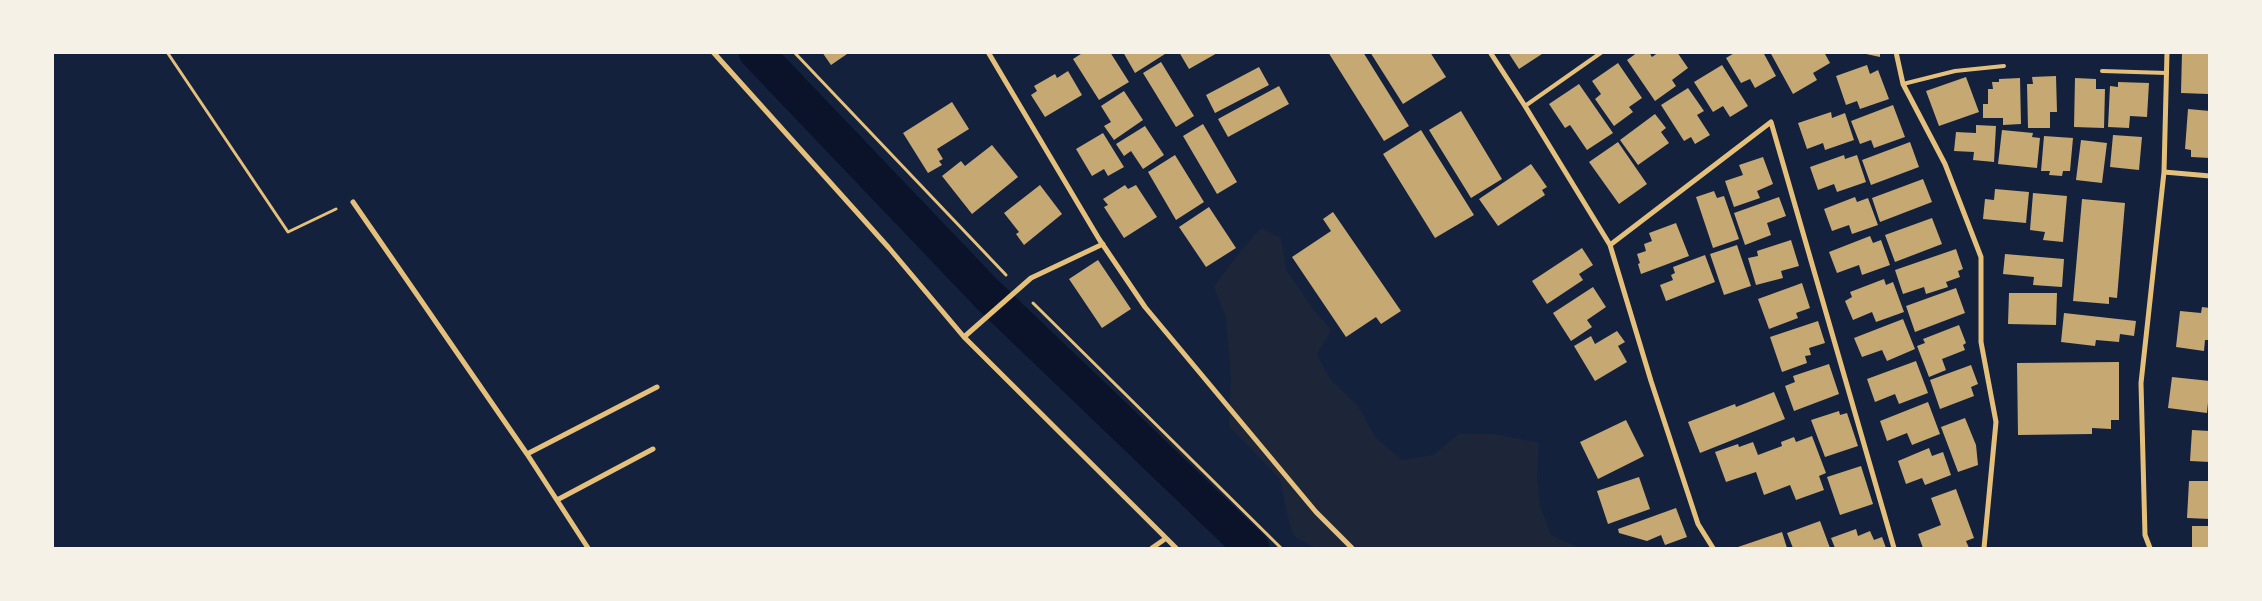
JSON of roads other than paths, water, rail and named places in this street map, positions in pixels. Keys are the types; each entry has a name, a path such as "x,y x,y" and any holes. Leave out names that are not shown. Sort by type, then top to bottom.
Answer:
{"street":[{"path":"713,52 889,248 964,337 1176,548"},
{"path":"988,52 1103,244 1145,307 1316,512 1352,548"},
{"path":"1490,52 1610,245 1651,381 1698,524 1713,548"},
{"path":"1896,52 1903,84 1945,164 1981,257 1981,342 1996,422 1984,548"},
{"path":"2150,548 2145,535 2141,383 2164,172 2167,52"},
{"path":"1610,245 1771,122 1894,548"},
{"path":"2164,172 2210,176"},
{"path":"352,202 527,454 588,548"},
{"path":"964,337 1031,278 1103,244"},
{"path":"527,454 657,387"},
{"path":"557,500 653,449"},
{"path":"1152,548 1165,539"}],"lane":[{"path":"1525,106 1602,52"},
{"path":"1903,84 1955,71 2004,66"},
{"path":"2102,71 2167,73"}],"waterway":[{"path":"756,52 986,293 1252,548"}]}
